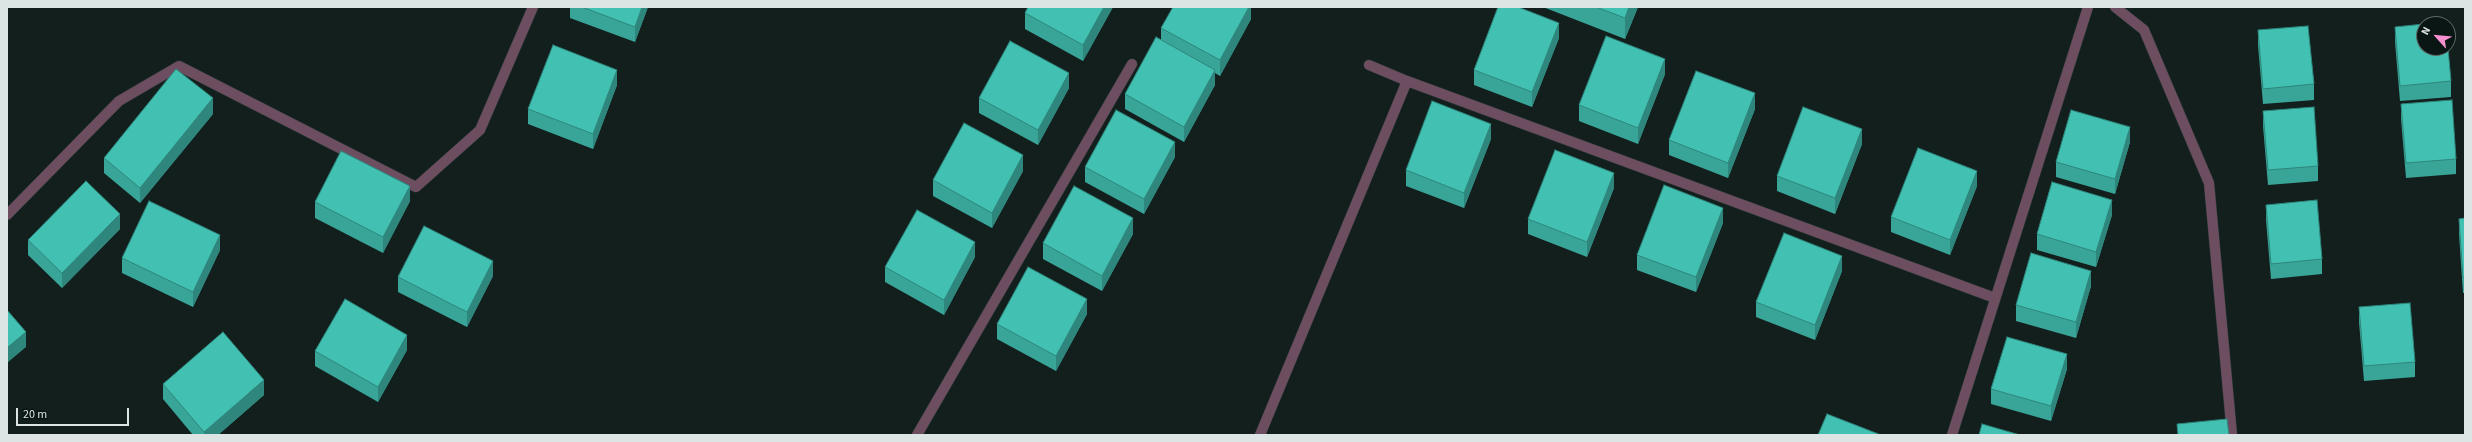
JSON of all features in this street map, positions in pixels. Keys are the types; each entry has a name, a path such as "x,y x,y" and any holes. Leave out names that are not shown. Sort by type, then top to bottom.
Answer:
{"street":[{"path":"7,215 119,101 179,66 416,187 480,130 533,7"},
{"path":"1952,435 2088,7"},
{"path":"2115,7 2144,30 2209,183 2232,435"},
{"path":"917,435 1132,64"},
{"path":"1370,65 1407,81 1995,298"},
{"path":"1260,435 1407,81"}],"building":[{"path":"582,7 642,7 635,27"},
{"path":"1028,7 1104,7 1083,45 1025,13"},
{"path":"1173,7 1249,7 1220,60 1161,28"},
{"path":"1498,7 1518,7 1559,23 1532,92 1474,70"},
{"path":"1596,7 1629,7 1625,18"},
{"path":"2416,25 2416,56 2449,56 2451,81 2400,86 2395,27"},
{"path":"2308,26 2314,84 2263,89 2258,30"},
{"path":"1606,36 1665,59 1638,128 1579,105"},
{"path":"1156,37 1215,70 1184,127 1125,94"},
{"path":"1010,41 1069,73 1038,130 979,98"},
{"path":"553,45 617,70 593,134 528,109"},
{"path":"176,69 213,98 140,188 104,158"},
{"path":"1696,71 1755,93 1728,163 1669,140"},
{"path":"2452,100 2456,159 2406,163 2401,104"},
{"path":"1432,101 1491,124 1464,193 1406,170"},
{"path":"1803,107 1862,129 1835,198 1777,176"},
{"path":"2314,107 2318,166 2268,170 2263,111"},
{"path":"1116,110 1175,142 1144,199 1085,167"},
{"path":"2071,110 2130,127 2115,179 2056,162"},
{"path":"964,123 1023,155 992,213 933,180"},
{"path":"1918,148 1977,171 1950,240 1891,217"},
{"path":"1555,150 1614,173 1587,242 1528,219"},
{"path":"341,151 410,186 383,237 315,202"},
{"path":"86,181 120,214 62,273 28,240"},
{"path":"2052,182 2112,200 2096,252 2037,234"},
{"path":"1664,185 1723,208 1696,277 1637,255"},
{"path":"1074,186 1133,218 1102,276 1043,243"},
{"path":"2317,200 2322,259 2271,264 2266,205"},
{"path":"149,201 220,235 193,292 122,258"},
{"path":"917,210 975,242 944,300 885,267"},
{"path":"2465,218 2465,277 2463,278 2459,219"},
{"path":"424,226 493,261 467,312 398,277"},
{"path":"1784,233 1842,256 1815,325 1756,302"},
{"path":"2031,253 2091,271 2076,322 2016,305"},
{"path":"1028,267 1087,299 1056,356 997,324"},
{"path":"345,299 407,335 378,387 315,351"},
{"path":"2410,303 2415,362 2364,366 2359,307"},
{"path":"7,310 26,332 7,348"},
{"path":"223,332 264,380 204,432 163,384"},
{"path":"2007,337 2067,354 2051,406 1991,389"},
{"path":"1827,414 1881,435 1818,435"},
{"path":"2227,419 2229,435 2178,435 2177,424"},
{"path":"1982,424 2020,435 1979,435"}]}
